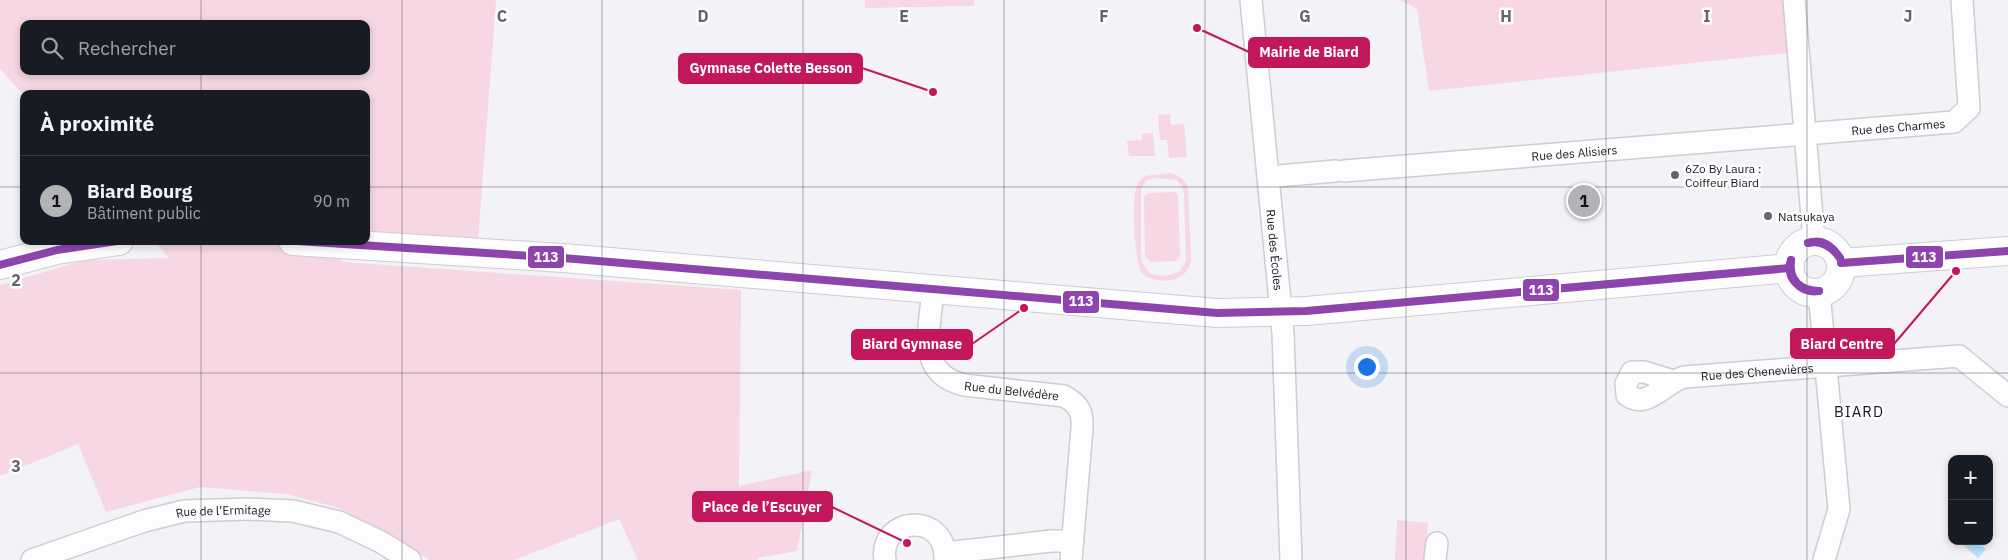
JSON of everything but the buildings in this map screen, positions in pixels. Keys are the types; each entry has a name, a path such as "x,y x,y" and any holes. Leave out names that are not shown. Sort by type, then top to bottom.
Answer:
{"street":[{"name":"Rue des Écoles","path":"1251,0 1282,312 1291,560"},
{"path":"1794,0 1814,241"},
{"name":"Rue des Charmes","path":"1804,135 1954,122 1969,108 1962,0"},
{"name":"Rue des Alisiers","path":"1268,177 1804,135"},
{"path":"1814,241 1828,245 1834,250 1841,263 1841,271 1834,286 1819,292 1810,292 1796,283 1790,268 1791,260 1800,247 1814,241"},
{"path":"0,265 57,250 92,245"},
{"path":"357,245 563,258 1218,313 1282,312 1790,268"},
{"path":"1841,263 2008,251"},
{"name":"Rue du Belvédère","path":"932,289 929,350 932,366 940,374 949,381 964,385 1064,396 1080,408 1082,428 1072,551"},
{"path":"1819,292 1839,509 1824,560"},
{"name":"Rue des Chenevières","path":"1672,381 1684,377 1959,356 2008,396"},
{"name":"Rue de l’Ermitage","path":"32,560 144,521 184,512 247,509 293,511 339,522 381,542 410,560"},
{"path":"885,560 885,549 892,535 898,530 913,525 921,525 935,532 940,538 945,556 1051,541 1072,551"}],"shaded area":[{"path":"0,0 496,0 478,241 370,232 370,90 20,91 0,69"},
{"path":"865,0 974,0 974,6 865,8"},
{"path":"1400,0 1784,0 1788,53 1429,91 1417,9"},
{"path":"1170,114 1171,125 1184,124 1187,157 1169,158 1167,140 1160,140 1158,115"},
{"path":"1153,133 1155,156 1129,156 1127,141 1142,140 1142,134"},
{"path":"1171,173 1182,178 1188,187 1191,262 1183,274 1170,280 1155,280 1142,273 1139,267 1134,232 1134,206 1137,187 1145,176","holes":["1154,178 1176,180 1182,186 1184,193 1186,261 1180,271 1166,276 1150,274 1141,261 1141,190 1146,181"]},
{"path":"1174,192 1178,195 1180,257 1176,261 1151,262 1145,256 1144,197 1148,193"},
{"path":"158,245 317,245 344,262 741,290 739,486 812,470 797,551 758,558 757,560 638,560 619,519 515,560 430,560 339,508 286,494 200,487 106,512 78,444 0,476 0,285 85,260 169,258"},
{"path":"1397,520 1428,523 1425,560 1395,560"}],"water":[{"path":"1963,545 1982,545 1986,549 1978,558"}],"transit line":[{"name":"113","path":"1808,243 1813,242 1826,245 1840,258"},
{"name":"113","path":"1808,243 1823,242 1834,250 1840,258"},
{"name":"113","path":"0,265 57,250 90,245"},
{"name":"113","path":"360,245 563,258 1217,313 1306,311 1790,268"},
{"name":"113","path":"1841,263 2008,251"},
{"name":"113","path":"1791,260 1792,273 1797,283 1807,289 1819,291"},
{"name":"113","path":"1791,260 1790,273 1792,279 1806,290 1819,291"}],"place":[{"name":"Mairie de Biard","path":"1197,28"},
{"name":"Gymnase Colette Besson","path":"933,92"},
{"name":"6Zo By Laura : Coiffeur Biard","path":"1675,175"},
{"name":"Biard Bourg","path":"1584,201"},
{"name":"Natsukaya","path":"1768,216"},
{"name":"Biard Centre","path":"1956,271"},
{"name":"Biard Gymnase","path":"1024,308"},
{"name":"Place de l’Escuyer","path":"907,543"}],"district":[{"name":"BIARD","path":"1859,411"}]}
